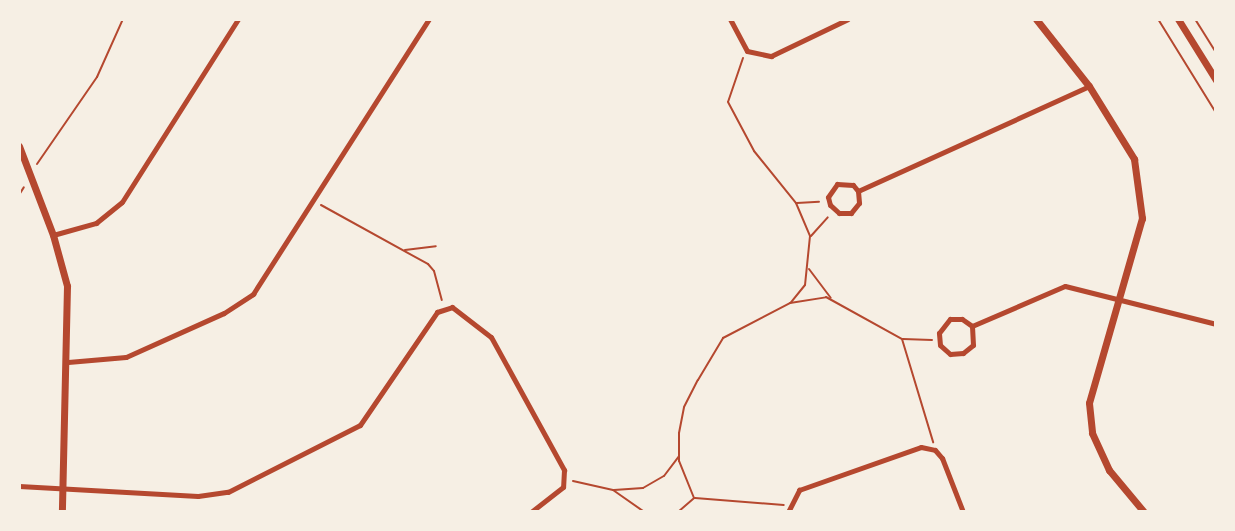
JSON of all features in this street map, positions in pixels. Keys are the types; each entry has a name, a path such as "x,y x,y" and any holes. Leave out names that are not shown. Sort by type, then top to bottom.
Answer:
{"street":[{"path":"53,235 96,223 122,202 238,19"},
{"path":"68,362 126,357 224,313 253,294 429,19"},
{"path":"730,19 747,51 771,56 848,19"},
{"path":"1036,19 1089,86 1134,159 1140,186 1142,218 1089,403 1092,433 1108,470 1144,512"},
{"path":"1178,19 1216,80"},
{"path":"858,191 1089,86"},
{"path":"19,146 53,235 67,286 68,362 62,512"},
{"path":"837,184 853,185 858,191 859,203 851,213 839,213 830,205 828,197 837,184"},
{"path":"972,326 1065,286 1119,297 1216,324"},
{"path":"19,486 198,496 228,492 360,425 444,308 452,307 491,337 566,479 531,512"},
{"path":"950,319 962,319 972,326 973,345 963,353 950,354 938,339 941,327 950,319"},
{"path":"788,509 799,490 921,447 935,450 963,512"}],"path":[{"path":"19,195 97,78 122,19"},
{"path":"1158,19 1216,113"},
{"path":"1195,19 1216,52"},
{"path":"747,51 733,78 728,102 754,151 796,203 810,236 805,285 790,303"},
{"path":"313,201 384,244 404,250 434,271 444,308"},
{"path":"796,203 830,205 827,219 810,236"},
{"path":"404,250 436,246"},
{"path":"808,268 833,300"},
{"path":"694,498 679,456 684,407 723,338 790,303 826,297 902,340 938,339"},
{"path":"902,340 935,450"},
{"path":"613,491 643,488 664,476 679,456"},
{"path":"566,479 613,491 645,512"},
{"path":"678,512 694,498 788,509"}]}
